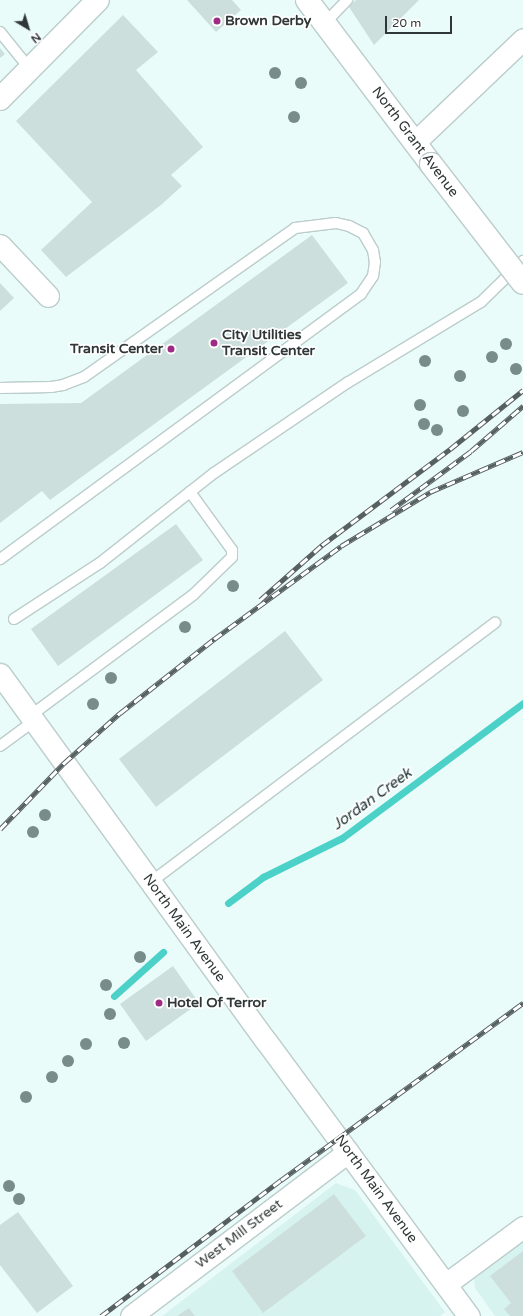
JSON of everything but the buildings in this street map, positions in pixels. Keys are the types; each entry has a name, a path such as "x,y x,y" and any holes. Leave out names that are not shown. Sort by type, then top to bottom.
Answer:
{"main road":[{"path":"0,99 98,0"},
{"name":"North Grant Avenue","path":"307,0 523,283"}],"street":[{"path":"415,142 523,39"},
{"path":"0,245 48,296"},
{"name":"North Main Avenue","path":"0,674 348,1152 470,1316"},
{"name":"West Mill Street","path":"130,1316 348,1152"},
{"path":"446,1284 523,1227"}],"lane":[{"path":"325,23 348,0"},
{"path":"0,32 30,69"},
{"path":"0,388 51,387 63,385 84,377 295,228 336,223 349,226 363,233 373,250 375,262 373,276 361,294 0,559"},
{"path":"14,619 100,563 214,473 347,384 481,302 523,261"},
{"path":"0,746 32,718 194,594 232,557 232,550 190,492"},
{"path":"151,882 495,623"}],"shaded area":[{"path":"336,1183 355,1190 445,1312 440,1316 162,1316"},
{"path":"523,1241 523,1316 495,1316 475,1288 474,1279"}],"waterway":[{"name":"Jordan Creek","path":"228,903 263,877 342,838 523,703"},
{"name":"Jordan Creek","path":"114,996 163,952"}],"railway":[{"path":"260,600 322,545 450,449 523,390"},
{"path":"391,510 471,451 523,406"},
{"path":"0,829 64,763 120,713 214,639 341,546 430,492 523,452"},
{"path":"101,1316 281,1180 523,1003"}],"place":[{"name":"Brown Derby","path":"217,21"},
{"name":"City Utilities Transit Center","path":"214,343"},
{"name":"Transit Center","path":"171,349"},
{"name":"Hotel Of Terror","path":"159,1003"}]}
